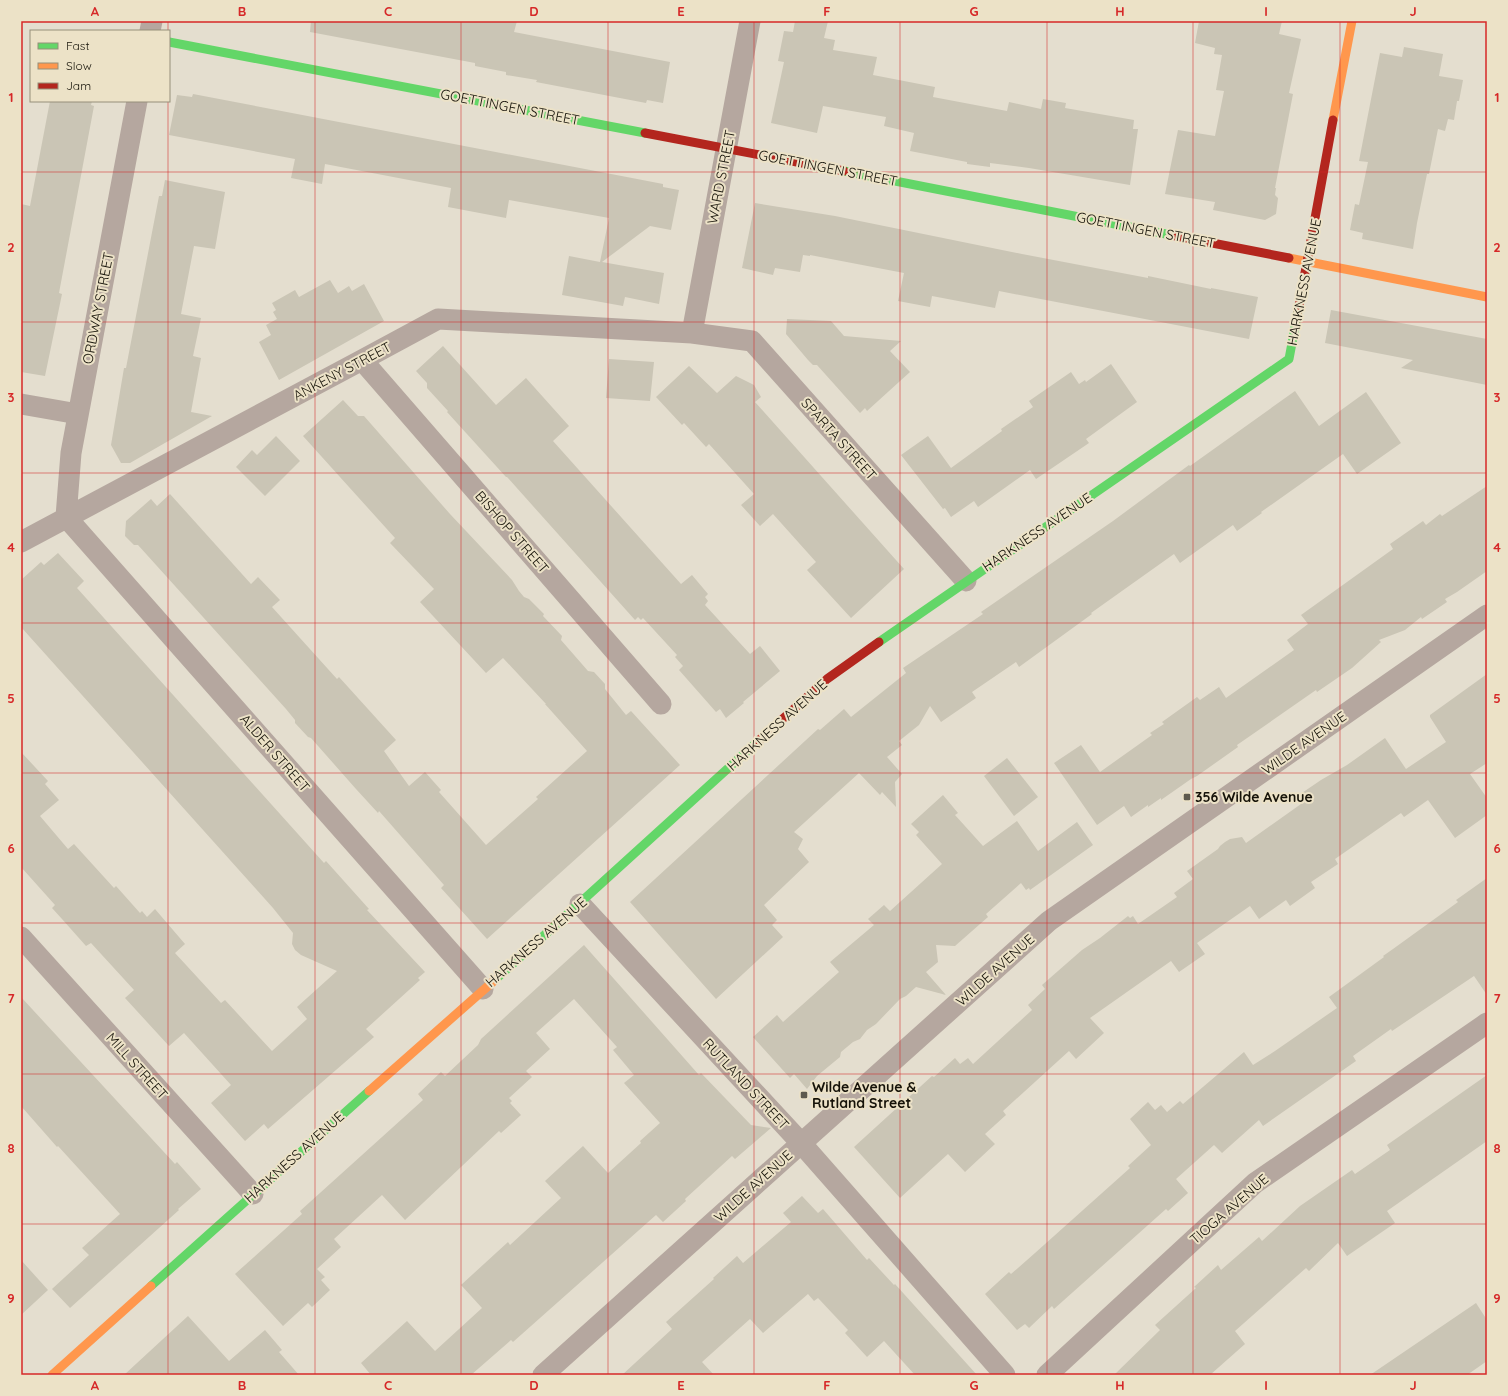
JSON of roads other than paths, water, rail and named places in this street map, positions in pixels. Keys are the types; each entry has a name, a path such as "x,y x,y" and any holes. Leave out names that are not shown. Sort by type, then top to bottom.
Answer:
{"street":[{"name":"WARD STREET","path":"692,333 750,21"},
{"name":"HARKNESS AVENUE","path":"52,1375 252,1194 580,904 827,679 966,581 1289,359 1352,21"},
{"name":"GOETTINGEN STREET","path":"170,42 726,148 1487,297"},
{"name":"ORDWAY STREET","path":"66,517 71,453 137,102"},
{"name":"ANKENY STREET","path":"21,542 438,319 692,333"},
{"name":"SPARTA STREET","path":"692,333 752,341 966,581"},
{"name":"BISHOP STREET","path":"362,360 661,704"},
{"path":"21,404 78,414"},
{"name":"ALDER STREET","path":"66,517 483,989"},
{"name":"WILDE AVENUE","path":"543,1375 1049,921 1487,615"},
{"name":"RUTLAND STREET","path":"580,904 801,1143 1005,1375"},
{"name":"MILL STREET","path":"21,937 252,1194"},
{"name":"TIOGA AVENUE","path":"1047,1375 1255,1183 1487,1023"}],"place":[{"name":"356 Wilde Avenue","path":"1187,797"},
{"name":"Wilde Avenue & Rutland Street","path":"804,1095"}]}
